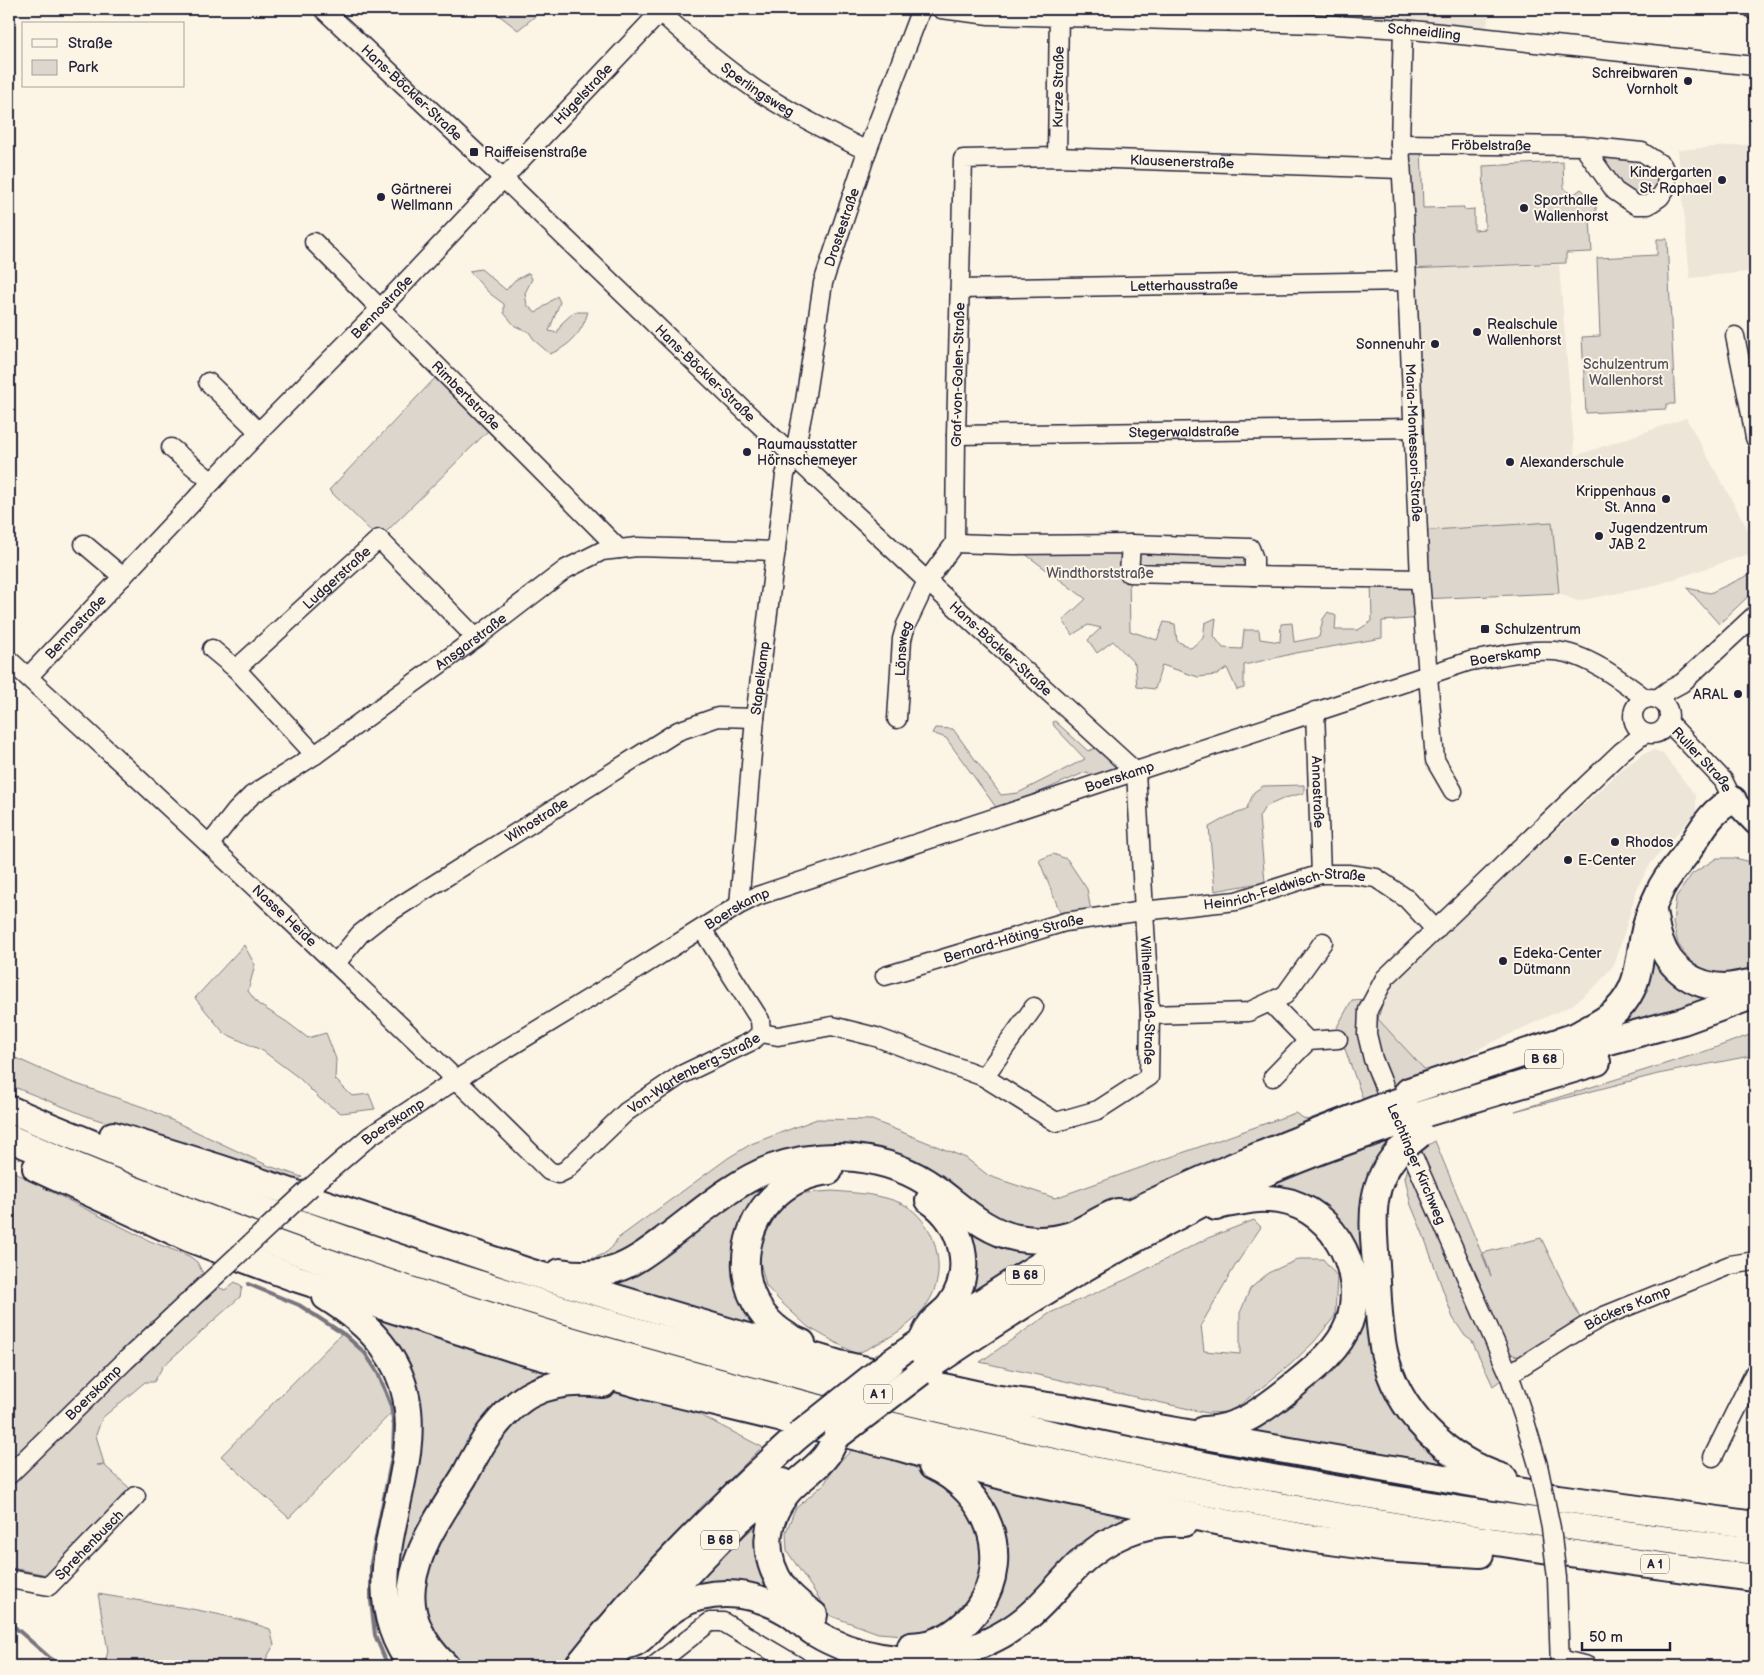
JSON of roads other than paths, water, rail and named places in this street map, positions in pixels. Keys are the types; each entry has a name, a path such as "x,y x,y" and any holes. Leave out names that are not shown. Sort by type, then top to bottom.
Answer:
{"highway":[{"path":"1558,1498 1546,1489 1475,1467 1455,1455 1426,1430 1413,1414 1392,1375 1385,1354 1381,1331 1373,1217 1375,1195 1384,1172 1399,1151 1402,1111 1410,1091 1576,1036 1600,1023 1617,1010 1636,982 1644,933 1664,881 1688,851 1709,819 1722,806 1743,811"},
{"path":"1653,907 1660,941 1666,956 1677,969 1689,978 1703,984 1724,987 1755,982"},
{"name":"B 68","path":"578,1666 609,1651 647,1616 738,1521 832,1440 921,1372 979,1332 1132,1239 1238,1185 1328,1147 1402,1111 1511,1068 1683,1021 1755,995"},
{"name":"B 68","path":"609,1651 672,1556 726,1502 798,1436 890,1363 922,1341 1052,1258 1130,1214 1284,1144 1402,1111 1556,1073 1689,1036 1755,1014"},
{"path":"20,1114 62,1117 532,1273 839,1364 993,1398 1069,1409 1179,1431 1558,1498 1755,1525"},
{"name":"A 1","path":"20,1114 211,1192 369,1248 546,1305 648,1335 809,1377 1030,1429 1278,1478 1527,1520 1755,1551"},
{"name":"A 1","path":"9,1138 199,1216 316,1258 519,1325 719,1381 936,1436 1132,1478 1275,1505 1538,1548 1755,1578"},
{"path":"9,1154 136,1216 188,1238 295,1278 512,1348 645,1386 895,1446 960,1466 1018,1480 1308,1538 1382,1548 1516,1558 1538,1548"},
{"path":"532,1273 546,1270 575,1274 593,1274 613,1270 651,1249 730,1190 751,1177 796,1161 822,1158 866,1159 890,1165 914,1175 933,1187 996,1232 1015,1238 1054,1240 1071,1235 1118,1212 1130,1214"},
{"path":"839,1364 830,1354 793,1340 778,1330 756,1304 749,1288 746,1273 746,1258 750,1237 758,1216 784,1187 799,1179 820,1172 841,1170 872,1174 893,1180 932,1202 946,1215 956,1229 962,1246 964,1267 960,1287 950,1305 931,1323 922,1341"},
{"path":"1132,1239 1149,1239 1219,1206 1250,1200 1270,1199 1289,1202 1320,1219 1333,1232 1342,1245 1354,1277 1355,1293 1348,1324 1328,1356 1274,1401 1244,1421 1228,1427 1210,1430 1179,1431"},
{"path":"295,1278 345,1309 369,1329 390,1355 405,1391 409,1431 406,1462 386,1564 385,1590 388,1616 396,1639 412,1666"},
{"path":"446,1666 433,1654 420,1634 413,1610 412,1587 419,1559 432,1530 490,1432 512,1408 531,1394 554,1385 579,1381 645,1386"},
{"path":"832,1440 825,1457 787,1492 775,1509 768,1530 768,1551 773,1571 788,1593 799,1604 822,1621 848,1635 881,1644 908,1646 933,1643 955,1632 973,1615 986,1596 992,1578 993,1538 986,1518 975,1500 962,1485 943,1471 908,1457 895,1446"},
{"path":"562,1666 582,1648 609,1651 638,1641 656,1622 677,1607 700,1598 729,1593 748,1596 770,1603 815,1632 862,1653 886,1658 916,1659 948,1656 994,1639 1024,1620 1040,1606 1077,1566 1095,1550 1114,1538 1135,1529 1155,1524 1175,1522 1196,1524 1211,1520"}],"street":[{"name":"Hans-Böckler-Straße","path":"323,9 927,581 1136,772"},
{"name":"Drostestraße","path":"794,456 805,401 823,283 867,151 921,9"},
{"name":"Schneidling","path":"942,9 989,15 1058,13 1249,15 1318,24 1403,29 1755,66"},
{"name":"Hügelstraße","path":"503,178 661,11"},
{"name":"Sperlingsweg","path":"661,11 705,52 755,89 792,112 867,151"},
{"name":"Kurze Straße","path":"1057,158 1058,13"},
{"name":"Maria-Montessori-Straße","path":"1403,29 1400,169 1420,579 1435,760 1453,791"},
{"name":"Fröbelstraße","path":"1400,144 1583,146 1642,152 1662,165 1667,174 1666,188 1660,197 1648,205 1636,205 1615,191 1583,146"},
{"name":"Klausenerstraße","path":"963,159 1057,158 1400,169"},
{"name":"Graf-von-Galen-Straße","path":"955,543 963,159"},
{"name":"Bennostraße","path":"28,677 259,432 380,309 503,178"},
{"name":"Rimbertstraße","path":"314,242 619,549"},
{"name":"Letterhausstraße","path":"960,289 1407,282"},
{"path":"1735,336 1753,408 1755,438"},
{"path":"208,382 259,432"},
{"name":"Stegerwaldstraße","path":"956,435 1412,428"},
{"path":"170,448 212,482"},
{"name":"Stapelkamp","path":"739,905 755,718 785,475 794,456"},
{"name":"Ludgerstraße","path":"236,669 379,539 476,638"},
{"path":"927,581 955,543 1130,544 1250,548 1254,559 1254,576"},
{"path":"84,544 123,577"},
{"path":"1130,544 1129,573 1420,579"},
{"name":"Ansgarstraße","path":"210,844 252,794 315,755 476,638 566,569 602,551 637,547 776,551"},
{"name":"Lönsweg","path":"897,719 902,639 906,625 927,581"},
{"name":"Lechtinger Kirchweg","path":"1560,1663 1557,1578 1551,1528 1538,1466 1524,1418 1509,1374 1402,1131 1373,1060 1367,1034 1368,1010 1385,978 1621,752 1652,715 1675,697 1682,683 1755,615"},
{"path":"212,649 236,669 315,755"},
{"name":"Boerskamp","path":"9,1475 106,1379 208,1283 311,1187 370,1136 457,1079 739,905 757,896 1470,661 1516,654 1555,651 1572,654 1589,661 1617,679 1652,715"},
{"name":"Nasse Heide","path":"9,660 210,844 336,963 457,1079 549,1171 558,1174"},
{"name":"Annastraße","path":"1315,711 1322,874"},
{"name":"Ruller Straße","path":"1652,715 1723,780 1743,811"},
{"name":"Wihostraße","path":"336,963 360,934 378,919 678,731 718,717 755,718"},
{"name":"Wilhelm-Weß-Straße","path":"761,1033 778,1036 832,1026 876,1037 984,1078 1056,1122 1098,1110 1149,1077 1150,1015 1136,772"},
{"name":"Heinrich-Feldwisch-Straße","path":"1143,911 1236,901 1322,874 1348,874 1376,878 1407,899 1436,930"},
{"name":"Bernard-Höting-Straße","path":"885,976 1065,922 1143,911"},
{"name":"Von-Wartenberg-Straße","path":"558,1174 566,1170 626,1112 681,1075 752,1041 761,1033 760,1020 702,929"},
{"path":"1150,1015 1248,1012 1285,995 1323,942"},
{"path":"1270,1002 1308,1041"},
{"path":"984,1078 1034,1008"},
{"path":"1273,1077 1308,1041 1338,1039"},
{"name":"Bäckers Kamp","path":"1509,1374 1604,1316 1730,1265 1755,1262"},
{"path":"1714,1457 1755,1372"},
{"name":"Sprehenbusch","path":"9,1579 49,1586 136,1496"},
{"path":"654,1666 710,1622 723,1622 798,1666"},
{"path":"1560,1663 1587,1666"}],"waterway":[{"path":"248,1284 299,1305 345,1335 365,1353 378,1373 391,1406 394,1426 393,1452 371,1563 371,1601 375,1635 388,1666"},
{"path":"9,1569 44,1576"},
{"path":"9,1622 59,1666"}],"place":[{"name":"Schreibwaren Vornholt","path":"1688,81"},
{"name":"Raiffeisenstraße","path":"474,152"},
{"name":"Kindergarten St. Raphael","path":"1722,180"},
{"name":"Gärtnerei Wellmann","path":"381,197"},
{"name":"Sporthalle Wallenhorst","path":"1524,208"},
{"name":"Realschule Wallenhorst","path":"1477,332"},
{"name":"Sonnenuhr","path":"1435,344"},
{"name":"Raumausstatter Hörnschemeyer","path":"747,452"},
{"name":"Alexanderschule","path":"1510,462"},
{"name":"Krippenhaus St. Anna","path":"1666,499"},
{"name":"Jugendzentrum JAB 2","path":"1599,536"},
{"name":"Schulzentrum","path":"1485,629"},
{"name":"ARAL","path":"1738,694"},
{"name":"Rhodos","path":"1615,842"},
{"name":"E-Center","path":"1568,860"},
{"name":"Edeka-Center Dütmann","path":"1503,961"}],"park label":[{"name":"Schulzentrum Wallenhorst","path":"1626,372"},
{"name":"Windthorststraße","path":"1100,573"}]}
